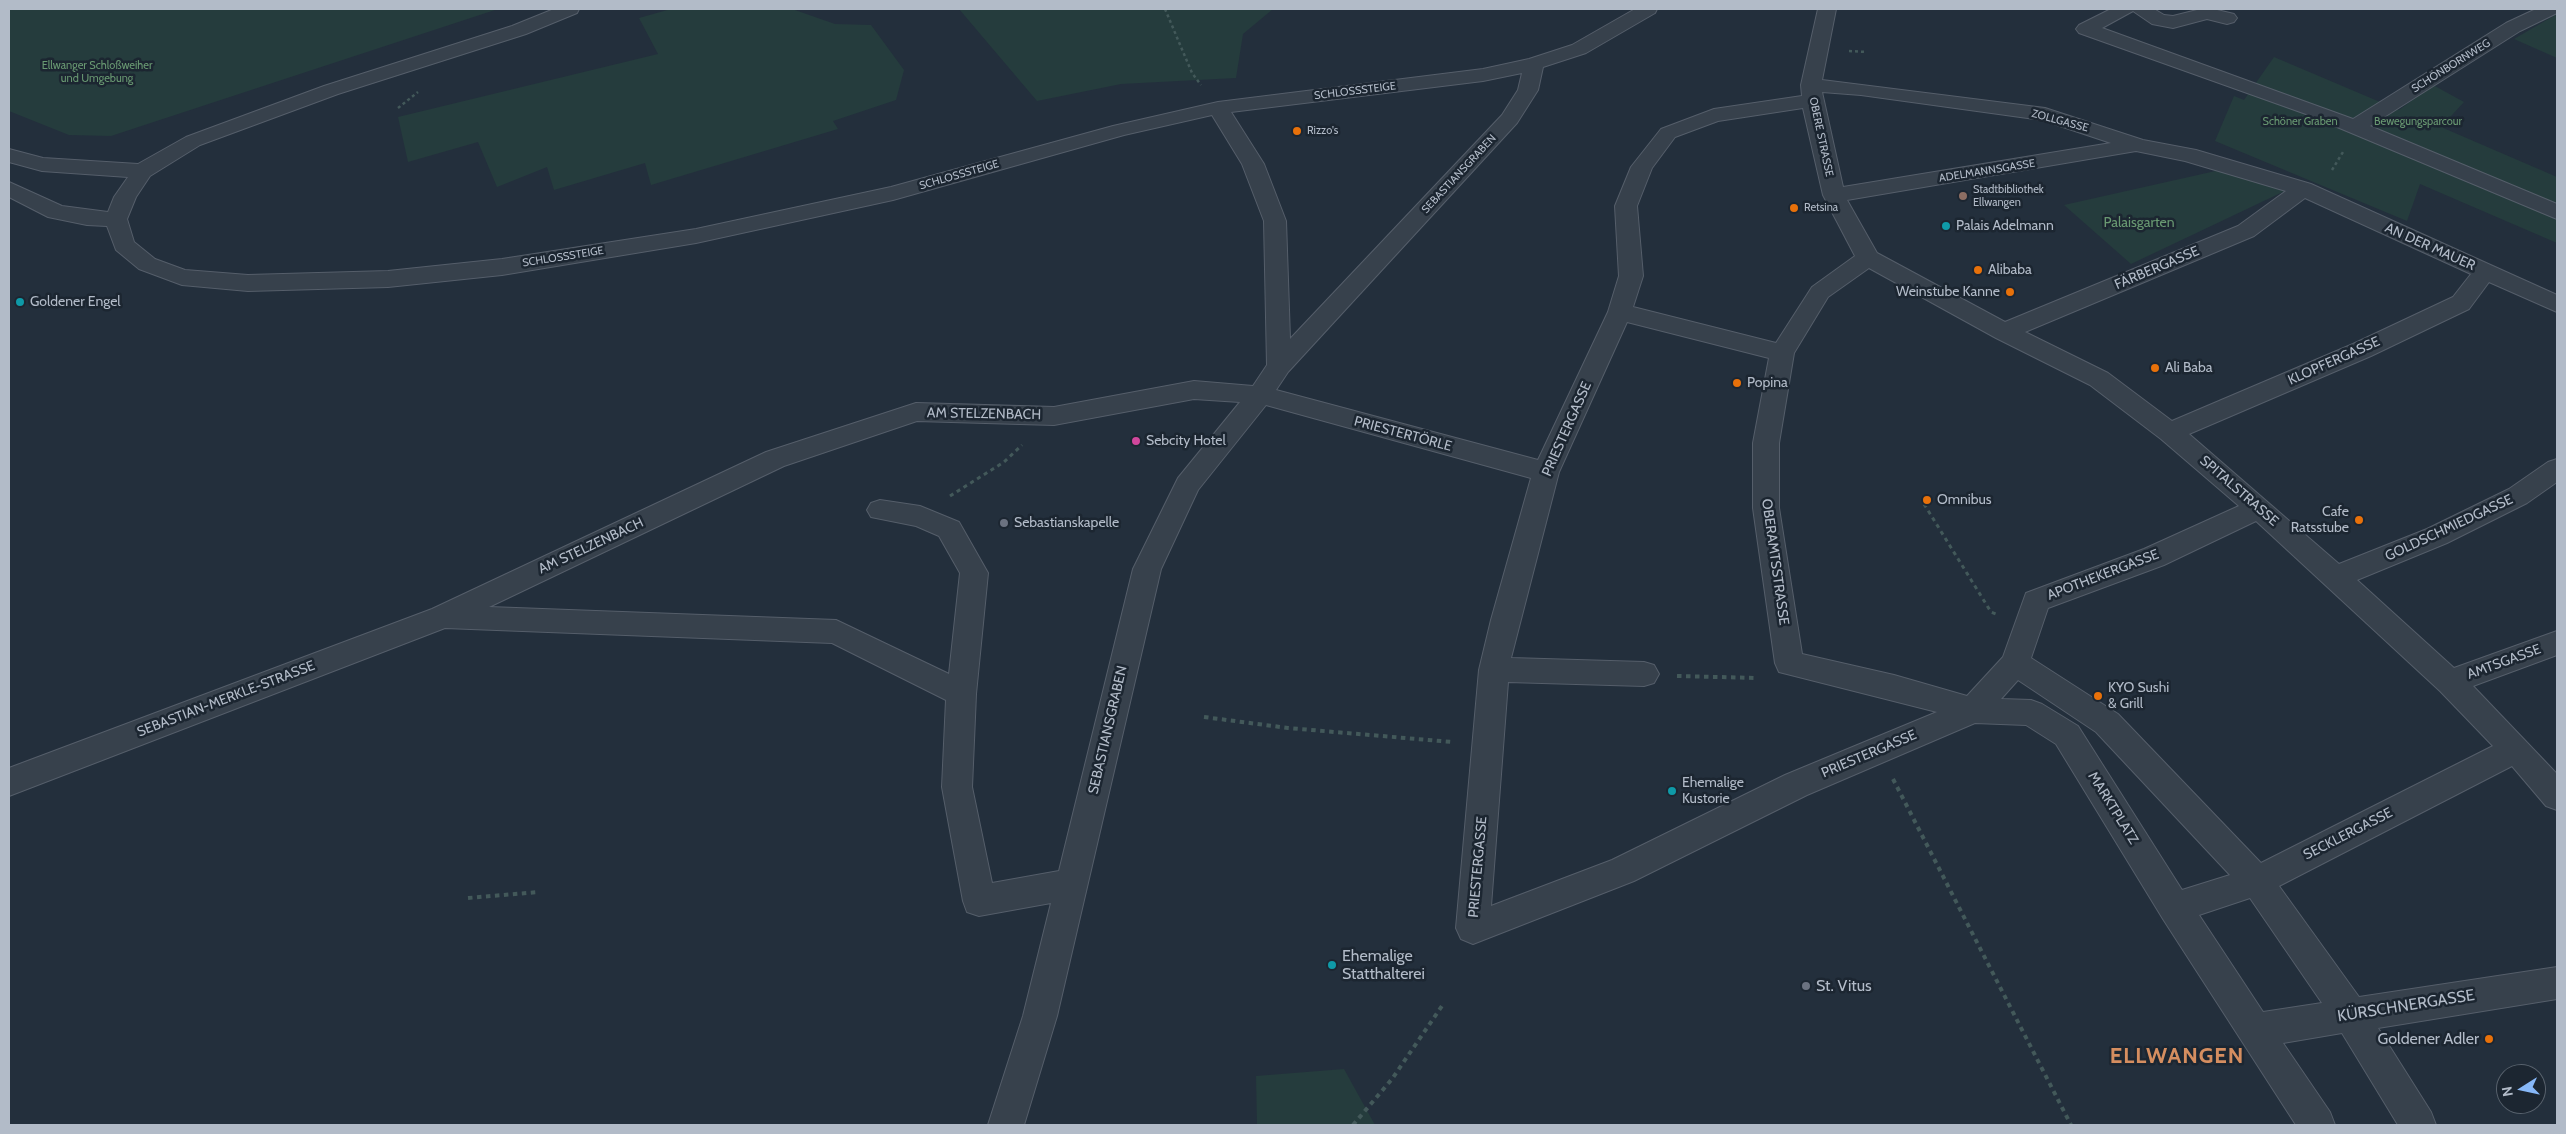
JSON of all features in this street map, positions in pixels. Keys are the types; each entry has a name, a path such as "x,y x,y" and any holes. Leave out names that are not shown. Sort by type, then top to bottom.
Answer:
{"street":[{"path":"9,189 56,212 87,218 116,219 125,197 142,171 193,141 331,90 519,30 570,9"},
{"path":"1534,64 1579,49 1648,9"},
{"name":"OBERE STRASSE","path":"1827,9 1812,93 1834,195 1868,258"},
{"path":"2125,9 2086,29 2197,67 2355,127 2557,212"},
{"path":"2141,9 2159,20 2173,22 2207,13 2228,14"},
{"name":"SCHÖNBORNWEG","path":"2355,127 2513,27 2550,9"},
{"name":"SCHLOSSSTEIGE","path":"116,219 124,245 147,264 182,277 248,283 388,279 502,266 696,236 893,193 1120,130 1218,108 1483,75 1534,64"},
{"name":"SEBASTIANSGRABEN","path":"1006,1125 1040,1016 1147,570 1187,485 1260,395 1279,366 1510,119 1528,90 1534,64"},
{"name":"ZOLLGASSE","path":"1812,93 1861,88 2045,114 2139,145 2189,155 2311,193"},
{"name":"PRIESTERGASSE","path":"1812,93 1714,115 1668,134 1642,167 1626,206 1631,276 1620,312 1546,472 1504,620 1494,670 1473,928 1623,871 1796,785 1973,710"},
{"path":"1218,108 1253,164 1275,221 1279,366"},
{"name":"ADELMANNSGASSE","path":"1834,195 2139,145"},
{"path":"9,156 42,164 142,171"},
{"name":"AN DER MAUER","path":"2311,193 2557,304"},
{"name":"FÄRBERGASSE","path":"2004,332 2246,231 2311,193"},
{"name":"SPITALSTRASSE","path":"1868,258 2004,332 2099,379 2170,432 2259,508 2450,682 2516,748 2557,796"},
{"name":"OBERAMTSSTRASSE","path":"1789,663 1766,508 1766,443 1782,353 1820,292 1868,258"},
{"name":"KLOPFERGASSE","path":"2170,432 2362,350 2461,303 2484,272"},
{"path":"1620,312 1782,353"},
{"name":"AM STELZENBACH","path":"442,617 775,459 916,412 1054,416 1194,390 1260,395"},
{"name":"PRIESTERTÖRLE","path":"1260,395 1546,472"},
{"name":"GOLDSCHMIEDGASSE","path":"2336,577 2446,532 2518,496 2557,470"},
{"name":"APOTHEKERGASSE","path":"1973,710 2015,663 2036,601 2154,556 2259,508"},
{"path":"880,510 920,516 949,529 974,573 961,694 957,787 979,901 1072,884"},
{"path":"442,617 836,632 961,694"},
{"name":"SEBASTIAN-MERKLE-STRASSE","path":"9,782 442,617"},
{"name":"AMTSGASSE","path":"2450,682 2557,643"},
{"name":"MARKTPLATZ","path":"1789,663 1894,686 1973,710 2031,713 2067,735 2175,908 2317,1125"},
{"path":"2015,663 2107,723 2256,881 2350,1014 2418,1125"},
{"path":"1494,670 1644,674"},
{"name":"SECKLERGASSE","path":"2175,908 2256,881 2516,748"},
{"name":"KÜRSCHNERGASSE","path":"2255,1030 2557,983"}],"path":[{"path":"1165,9 1192,73 1218,108"},
{"path":"2311,193 2355,127"},
{"path":"920,516 1004,462 1054,416"},
{"path":"1924,504 1991,612 2027,627"},
{"path":"1706,678 1770,678 1789,663"},
{"path":"1204,717 1288,728 1488,745"},
{"path":"1878,750 2071,1125"},
{"path":"468,898 538,892"},
{"path":"1353,1125 1392,1079 1444,1004"}],"green space":[{"name":"Ellwanger Schloßweiher und Umgebung","path":"9,9 498,9 111,136 69,135 9,111"},
{"path":"671,9 792,9 835,24 871,25 904,70 896,100 833,121 838,129 651,185 645,163 554,190 547,167 497,187 478,142 408,162 398,117 658,54 639,18"},
{"path":"959,9 1273,9 1243,34 1236,78 1121,84 1037,101"},
{"path":"2557,14 2557,58 2514,39"},
{"name":"Schöner Graben","path":"2274,57 2399,110 2433,85 2464,102 2441,127 2557,177 2557,243 2420,184 2407,221 2215,141 2234,96 2244,100"},
{"name":"Palaisgarten","path":"2220,170 2289,189 2131,264 2064,205"},
{"path":"1344,1069 1375,1125 1257,1125 1256,1076"}],"place":[{"name":"Rizzo's","path":"1297,131"},
{"name":"Stadtbibliothek Ellwangen","path":"1963,196"},
{"name":"Retsina","path":"1794,208"},
{"name":"Palais Adelmann","path":"1946,226"},
{"name":"Alibaba","path":"1978,270"},
{"name":"Weinstube Kanne","path":"2010,292"},
{"name":"Goldener Engel","path":"20,302"},
{"name":"Ali Baba","path":"2155,368"},
{"name":"Popina","path":"1737,383"},
{"name":"Sebcity Hotel","path":"1136,441"},
{"name":"Omnibus","path":"1927,500"},
{"name":"Cafe Ratsstube","path":"2359,520"},
{"name":"Sebastianskapelle","path":"1004,523"},
{"name":"KYO Sushi & Grill","path":"2098,696"},
{"name":"Ehemalige Kustorie","path":"1672,791"},
{"name":"Ehemalige Statthalterei","path":"1332,965"},
{"name":"St. Vitus","path":"1806,986"},
{"name":"Goldener Adler","path":"2489,1039"}],"district":[{"name":"ELLWANGEN","path":"2177,1057"}],"park label":[{"name":"Bewegungsparcour","path":"2418,122"}]}
